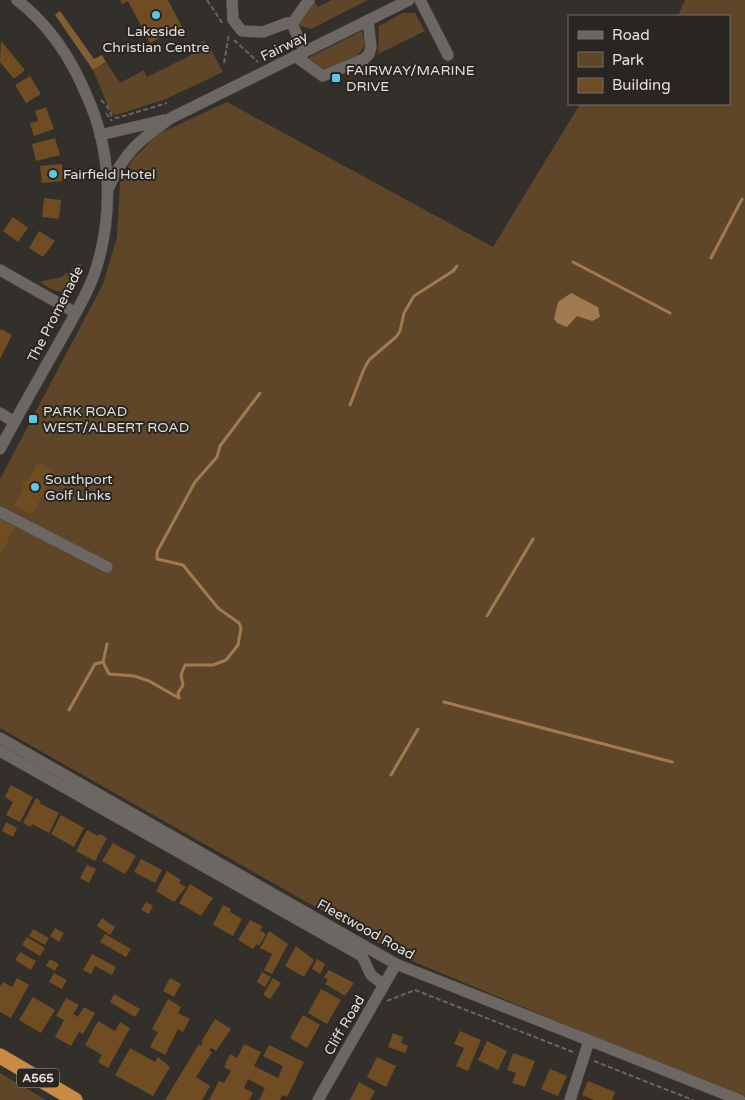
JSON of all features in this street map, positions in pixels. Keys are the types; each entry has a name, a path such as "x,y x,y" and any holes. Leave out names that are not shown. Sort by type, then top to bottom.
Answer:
{"highway":[{"name":"A565","path":"0,1056 75,1100"}],"street":[{"name":"The Promenade","path":"0,449 90,285 99,257 106,223 107,190 100,135 92,107 73,65 41,22 17,0"},
{"path":"232,0 233,20 242,31 263,32 287,23 292,24"},
{"path":"292,24 309,0"},
{"name":"Fairway","path":"107,190 115,172 139,140 171,118 409,0"},
{"path":"420,0 448,54"},
{"path":"292,24 300,54 323,76 364,59 372,47 368,20"},
{"name":"Fairway","path":"100,135 171,118"},
{"path":"0,270 76,313"},
{"path":"0,413 14,422"},
{"path":"0,512 108,567"},
{"name":"Fleetwood Road","path":"0,738 396,964 740,1100"},
{"path":"0,751 362,956 371,975 384,985"},
{"name":"Cliff Road","path":"318,1100 396,964"},
{"path":"570,1100 589,1041"}],"path":[{"path":"207,0 231,36 268,70"},
{"path":"224,63 231,36"},
{"path":"100,100 107,106 112,116 117,118 167,103"},
{"path":"371,1007 415,990 693,1100"}],"green space":[{"path":"314,0 318,7 332,0 368,0 311,29 298,25"},
{"path":"685,0 745,0 745,1096 687,1075 407,959 0,728 0,479 103,284 117,237 120,183 132,160 158,134 227,102 493,247 579,105 730,105 730,15 678,15"},
{"path":"402,13 415,13 425,31 378,54 379,26"},
{"path":"362,31 365,45 356,58 324,69 308,58"},
{"path":"203,41 208,44 223,72 166,99 116,115 111,113 93,70 106,62 120,83 144,70 147,77 197,52 194,44"},
{"path":"81,263 80,271 70,290 65,292 56,291 39,282 61,277"},
{"path":"0,1073 46,1100 0,1100"}],"shaded area":[{"path":"60,11 94,59 102,55 106,62 93,70 55,15"},
{"path":"571,293 598,307 600,317 592,321 577,316 567,327 557,323 554,319 558,302"}],"building":[{"name":"Lakeside Christian Centre","path":"120,0 168,0 182,27 150,43 128,1 122,4"},
{"path":"1,41 25,70 14,79 0,62"},
{"path":"30,76 41,94 26,103 15,85"},
{"path":"46,107 54,129 34,136 30,123 38,121 35,111"},
{"path":"55,138 60,155 36,161 32,144"},
{"path":"62,164 63,181 42,183 40,166"},
{"path":"44,198 61,200 59,219 42,217"},
{"path":"13,217 28,228 18,242 3,231"},
{"path":"39,231 55,241 43,257 29,248"},
{"path":"1,329 12,335 0,359 0,331"},
{"name":"Southport Golf Links","path":"38,462 55,471 32,515 14,505 23,489 23,483 29,478"},
{"path":"0,521 15,527 0,555"},
{"path":"11,785 33,797 20,822 6,815 13,802 5,797"},
{"path":"36,798 41,801 39,803 59,813 49,833 32,824 31,827 23,823"},
{"path":"61,815 84,828 74,847 51,834"},
{"path":"6,822 17,828 13,837 2,831"},
{"path":"87,830 107,838 95,861 76,851"},
{"path":"113,843 136,856 125,874 102,861"},
{"path":"141,859 162,870 155,883 134,872"},
{"path":"87,865 96,869 89,883 80,878"},
{"path":"167,871 181,880 179,883 186,887 174,902 156,891"},
{"path":"190,884 213,898 201,916 179,903"},
{"path":"146,902 153,906 149,914 141,910"},
{"path":"223,905 231,909 230,912 242,919 233,936 213,925"},
{"path":"102,918 115,927 110,935 97,926"},
{"path":"250,920 262,926 260,930 266,934 259,946 257,944 253,949 238,940"},
{"path":"55,928 64,933 59,942 50,936"},
{"path":"33,929 49,938 45,945 29,936"},
{"path":"269,931 288,944 272,974 264,970 272,954 260,948"},
{"path":"105,934 131,949 126,957 100,942"},
{"path":"27,937 45,948 40,956 22,945"},
{"path":"296,946 314,960 304,977 285,966"},
{"path":"20,952 36,961 31,970 15,960"},
{"path":"92,954 116,967 112,975 95,966 91,974 83,970"},
{"path":"50,959 59,964 55,971 46,966"},
{"path":"317,959 325,964 320,974 312,969"},
{"path":"329,970 354,983 345,996 325,984 328,980 324,977"},
{"path":"262,972 271,977 265,987 257,982"},
{"path":"54,973 67,980 62,989 49,982"},
{"path":"17,978 29,985 11,1018 0,1012 0,987 3,982 12,987"},
{"path":"170,978 181,984 174,997 163,991"},
{"path":"273,978 281,983 270,999 263,995"},
{"path":"321,989 341,1000 327,1024 308,1013"},
{"path":"114,994 140,1009 135,1017 110,1002"},
{"path":"33,997 55,1010 41,1033 19,1020"},
{"path":"66,998 79,1005 73,1014 78,1017 84,1007 95,1013 83,1034 79,1032 71,1046 55,1037 64,1020 56,1016"},
{"path":"168,999 181,1007 178,1013 190,1019 183,1032 178,1029 165,1055 150,1047 158,1032 152,1029"},
{"path":"303,1015 320,1025 307,1048 290,1038"},
{"path":"215,1019 231,1029 216,1051 211,1048 209,1051 212,1052 196,1077 210,1086 202,1100 165,1100 199,1044 201,1046 203,1043 201,1042"},
{"path":"98,1021 115,1031 120,1022 130,1028 108,1068 98,1062 102,1055 85,1045"},
{"path":"460,1031 481,1040 468,1071 456,1066 464,1048 454,1044"},
{"path":"393,1033 403,1037 401,1043 408,1046 405,1053 388,1047"},
{"path":"487,1041 507,1051 498,1070 478,1060"},
{"path":"244,1044 261,1052 254,1066 278,1078 283,1066 263,1056 269,1045 304,1062 287,1097 282,1095 280,1100 259,1100 265,1088 248,1079 244,1088 253,1093 249,1100 209,1100 219,1081 224,1083 231,1071 224,1067 230,1054 237,1058"},
{"path":"130,1048 155,1062 158,1057 170,1067 153,1096 115,1075"},
{"path":"513,1053 535,1061 525,1087 512,1083 516,1073 507,1070"},
{"path":"377,1057 396,1066 386,1087 367,1077"},
{"path":"550,1069 567,1076 558,1096 541,1089"},
{"path":"588,1081 615,1092 612,1100 594,1100 582,1095"},
{"path":"359,1082 375,1091 370,1100 350,1100"}],"waterway":[{"path":"711,258 742,199"},
{"path":"573,262 670,313"},
{"path":"350,405 369,360 396,337 400,331 404,313 414,296 453,271 457,266"},
{"path":"107,644 103,662 109,674 134,676 149,681 179,698 178,693 183,685 181,675 185,665 213,665 226,660 238,645 241,628 239,623 218,608 183,565 157,559 157,552 195,482 217,457 220,446 260,393"},
{"path":"487,616 533,539"},
{"path":"69,710 95,664 103,662"},
{"path":"444,702 672,762"},
{"path":"391,775 418,729"}],"place":[{"name":"Lakeside Christian Centre","path":"156,15"},
{"name":"FAIRWAY/MARINE DRIVE","path":"336,78"},
{"name":"Fairfield Hotel","path":"53,174"},
{"name":"PARK ROAD WEST/ALBERT ROAD","path":"33,419"},
{"name":"Southport Golf Links","path":"35,487"}]}
